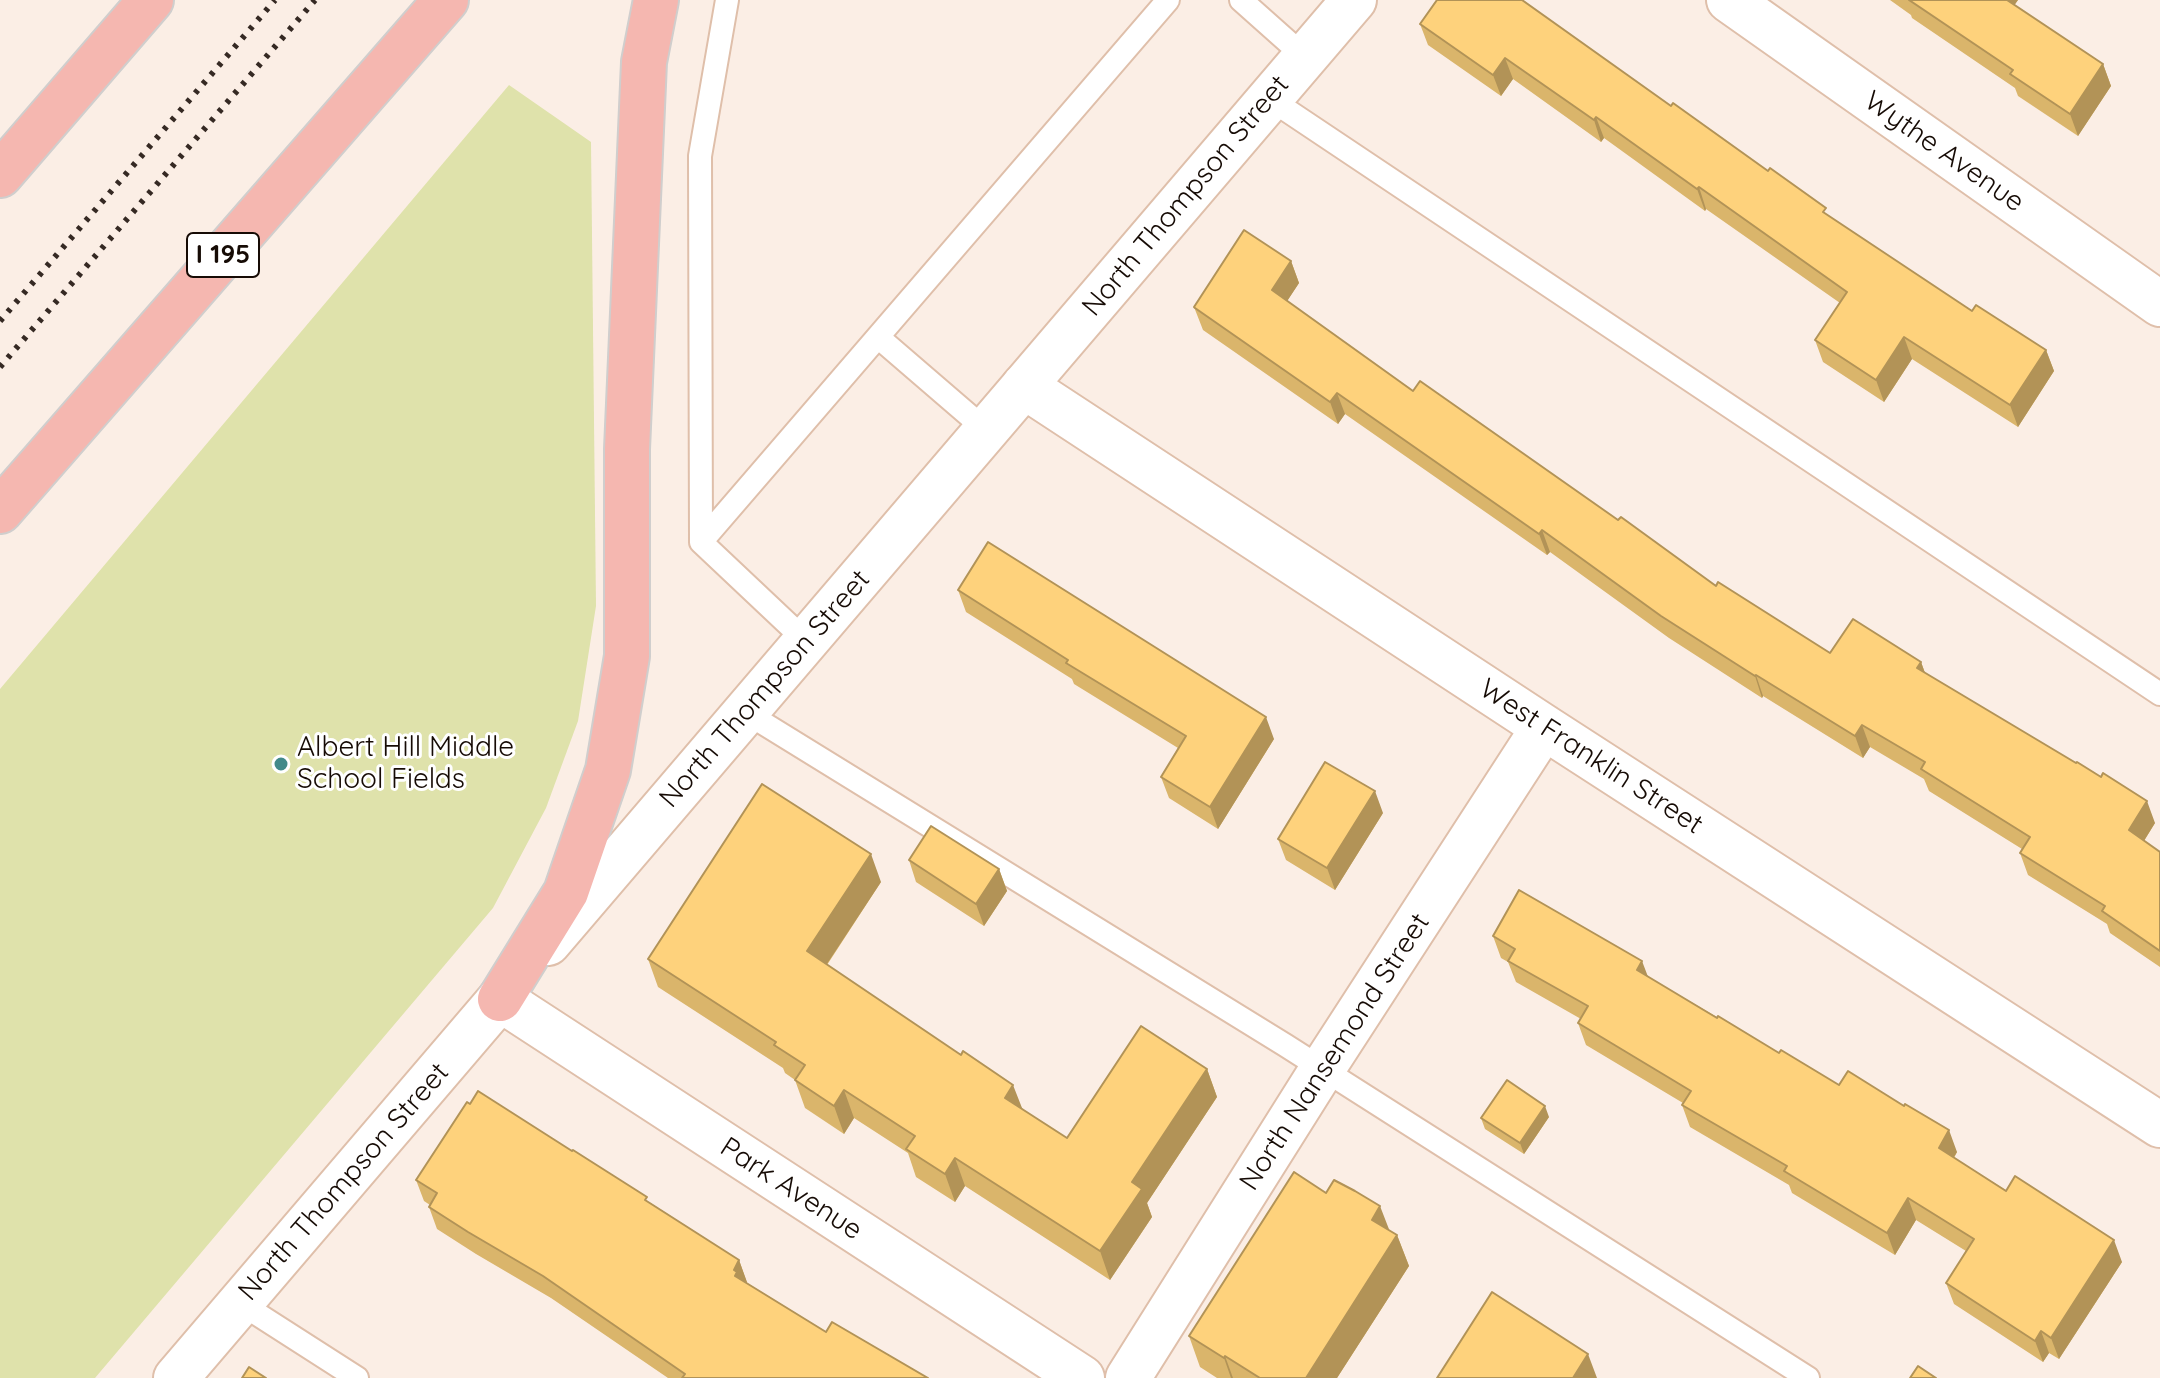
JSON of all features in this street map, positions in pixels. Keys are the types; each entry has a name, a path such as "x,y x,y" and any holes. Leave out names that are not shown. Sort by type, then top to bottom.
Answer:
{"highway":[{"path":"6,168 111,0"},
{"path":"6,168 151,0"},
{"name":"I 195","path":"0,511 446,0"},
{"path":"500,999 566,892 608,770 627,656 627,449 643,78 656,0"}],"street":[{"name":"North Thompson Street","path":"176,1378 1354,0"},
{"name":"Wythe Avenue","path":"1729,0 2160,304"},
{"name":"West Franklin Street","path":"1024,386 2160,1125"},
{"name":"North Nansemond Street","path":"1128,1378 1323,1068 1544,727"},
{"name":"Park Avenue","path":"500,999 1082,1378"}],"lane":[{"path":"727,0 700,156 701,542 806,641"},
{"path":"701,542 1168,0"},
{"path":"1241,0 1305,57"},
{"path":"1270,99 2160,694"},
{"path":"878,337 986,430"},
{"path":"745,712 1323,1068 1808,1378"},
{"path":"240,1303 357,1378"}],"green space":[{"name":"Albert Hill Middle School Fields","path":"509,85 591,142 596,606 578,721 546,808 493,908 95,1378 0,1378 0,689"}],"building":[{"path":"1437,0 1522,0 1671,106 1673,103 1768,171 1770,168 1826,208 1823,212 1972,311 1976,305 2046,350 2010,405 1904,337 1876,380 1815,340 1847,292 1699,187 1697,189 1596,117 1594,120 1505,58 1493,75 1420,24"},
{"path":"1909,0 2007,0 2103,64 2070,114 2010,74 2013,70"},
{"path":"1244,230 1291,261 1272,290 1413,391 1420,381 1618,520 1621,517 1716,586 1718,582 1830,653 1853,619 1921,662 1917,668 2076,763 2101,777 2103,773 2147,801 2129,830 2160,852 2160,951 2102,911 2105,906 2020,853 2030,837 1921,769 1925,762 1862,725 1855,736 1755,676 1661,616 1542,530 1539,534 1337,393 1330,402 1195,308"},
{"path":"988,542 1266,717 1210,807 1161,777 1186,736 1066,663 1068,660 958,590"},
{"path":"1325,762 1375,791 1327,868 1278,839"},
{"path":"762,784 871,854 807,951 961,1055 963,1051 1013,1085 1005,1098 1067,1138 1141,1026 1207,1069 1132,1182 1142,1189 1100,1251 955,1158 945,1174 906,1149 915,1136 844,1090 834,1106 795,1080 805,1065 774,1045 776,1042 648,959"},
{"path":"931,826 999,869 976,904 909,860"},
{"path":"1519,890 1642,961 1637,970 1779,1053 1781,1050 1839,1085 1848,1071 1949,1130 1939,1148 2006,1191 2015,1176 2114,1240 2051,1338 2041,1331 2035,1341 1946,1283 1974,1239 1908,1198 1887,1233 1784,1171 1787,1166 1682,1105 1691,1091 1578,1023 1588,1006 1508,961 1515,949 1493,936"},
{"path":"1507,1080 1545,1106 1520,1143 1481,1118"},
{"path":"478,1091 647,1197 645,1200 739,1260 734,1270 737,1272 735,1276 826,1332 832,1322 928,1378 682,1378 685,1374 543,1276 429,1207 437,1193 416,1180 467,1102 470,1104"},
{"path":"1294,1172 1326,1193 1334,1180 1380,1206 1372,1220 1397,1235 1306,1378 1260,1378 1189,1336"},
{"path":"1492,1292 1588,1354 1573,1378 1437,1378"},
{"path":"1918,1366 1936,1378 1910,1378"},
{"path":"249,1367 266,1378 242,1378"}],"railway":[{"path":"0,321 275,0"},
{"path":"0,367 315,0"}],"place":[{"name":"Albert Hill Middle School Fields","path":"281,764"}]}
